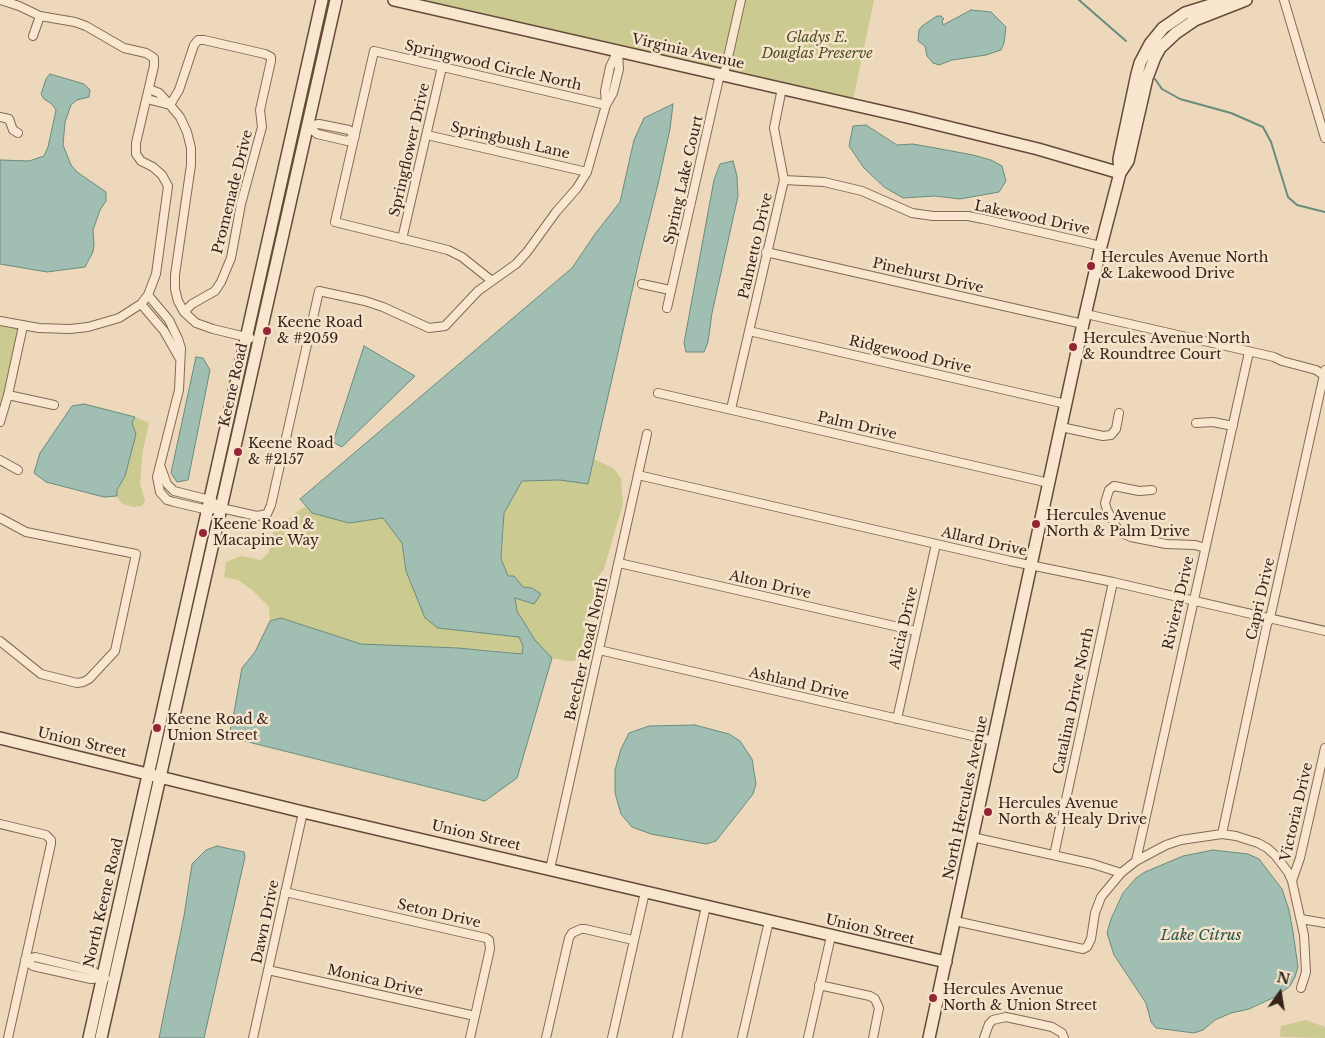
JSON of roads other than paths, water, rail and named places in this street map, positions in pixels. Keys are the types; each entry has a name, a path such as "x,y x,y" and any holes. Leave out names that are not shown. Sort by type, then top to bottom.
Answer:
{"street":[{"path":"0,321 23,326 55,329 88,327 119,318 141,304 148,295 156,274 168,186 162,175 154,167 141,161 136,154 136,143 154,66 154,58 146,53 124,48 86,26 75,22 40,16 1,0"},
{"name":"Keene Road","path":"148,774 322,0"},
{"path":"314,96 314,70 330,0"},
{"name":"Keene Road","path":"161,777 336,0"},
{"name":"Virginia Avenue","path":"394,0 782,88 1038,149 1120,173"},
{"name":"Spring Lake Court","path":"666,308 741,0"},
{"path":"1120,173 1119,159 1136,74 1150,44 1163,28 1185,13 1217,4 1241,0"},
{"path":"1120,173 1128,161 1148,78 1160,48 1185,26 1246,0"},
{"path":"1284,0 1325,138"},
{"path":"33,36 40,16"},
{"name":"Promenade Drive","path":"170,105 180,90 194,45 198,40 265,54 271,57 260,110 262,127 241,204 232,258 221,282 215,290 192,304 184,312"},
{"name":"Springwood Circle North","path":"355,136 374,51 606,105"},
{"path":"148,295 166,315 178,339 180,348 179,390 157,482 160,492 163,496 174,502 209,505 257,516 267,514 270,510 319,291 383,307 430,328 445,326 452,321 478,290 516,264 528,252 556,212 588,172 606,105 605,91 610,66 618,51"},
{"name":"Springflower Drive","path":"402,239 442,67"},
{"name":"Palmetto Drive","path":"731,409 784,180 774,128 782,88"},
{"path":"149,89 159,93 184,124 191,148 189,182 175,275 178,301 184,312 196,322 259,341"},
{"path":"147,99 170,105"},
{"path":"0,117 9,119 12,130 18,133"},
{"path":"308,126 320,124 349,130 355,136 335,222 448,250 462,257 492,281"},
{"name":"Springbush Lane","path":"427,135 588,172"},
{"name":"North Hercules Avenue","path":"929,1038 1084,319 1120,173"},
{"name":"Lakewood Drive","path":"784,180 824,182 862,191 912,212 933,216 968,216 1101,246"},
{"name":"Pinehurst Drive","path":"766,252 1249,352 1325,374"},
{"path":"642,284 670,290"},
{"path":"141,304 157,322 180,359"},
{"path":"157,322 166,315"},
{"path":"0,422 23,326"},
{"name":"Ridgewood Drive","path":"749,331 1066,404"},
{"name":"Riviera Drive","path":"1136,861 1249,352"},
{"name":"Capri Drive","path":"1222,834 1267,624 1270,618 1325,374"},
{"name":"Palm Drive","path":"658,393 1049,483"},
{"path":"8,395 54,405"},
{"path":"1061,427 1103,436 1111,435 1116,429 1119,413"},
{"path":"1196,423 1214,422 1232,426"},
{"name":"Beecher Road North","path":"550,869 647,434"},
{"path":"0,460 18,470"},
{"name":"Allard Drive","path":"638,475 1325,631"},
{"path":"1152,490 1139,491 1114,486 1109,490 1105,503 1119,532 1131,537 1166,544 1195,545 1205,548"},
{"path":"0,518 26,532 136,554 116,650 89,679 77,683 41,674 0,641"},
{"name":"Alicia Drive","path":"897,719 936,544"},
{"name":"Alton Drive","path":"619,563 916,632"},
{"name":"Catalina Drive North","path":"1054,855 1113,582"},
{"name":"Ashland Drive","path":"599,650 994,741"},
{"path":"161,777 157,761 172,693 174,661"},
{"name":"Union Street","path":"0,738 303,812 946,962"},
{"name":"Victoria Drive","path":"1292,881 1300,858 1325,748"},
{"path":"128,922 129,892 152,790 152,779 148,774"},
{"name":"North Keene Road","path":"101,1038 108,979 148,774"},
{"name":"North Keene Road","path":"89,1038 128,922 161,777"},
{"name":"Dawn Drive","path":"253,1038 303,812"},
{"path":"0,824 46,835 51,840 8,1038"},
{"path":"955,921 1083,949 1088,947 1091,939 1095,913 1101,897 1121,873 1136,861 1166,845 1181,840 1222,834 1246,838 1267,848 1282,864 1292,881 1301,919 1306,960 1306,972 1301,988"},
{"path":"972,837 1109,868 1121,873"},
{"name":"Seton Drive","path":"285,892 489,940 490,948 470,1038"},
{"path":"612,1038 645,892"},
{"path":"677,1038 706,906"},
{"path":"1301,919 1325,923"},
{"path":"742,1038 769,922"},
{"path":"546,1038 569,938 572,933 585,929 633,940"},
{"path":"808,1038 831,936"},
{"path":"25,960 33,966 91,980 108,979"},
{"name":"Monica Drive","path":"268,970 475,1016"},
{"path":"820,985 870,996 875,999 879,1008 873,1038"},
{"path":"984,1038 989,1024 993,1020 1006,1017 1052,1027 1063,1036"}],"water":[{"path":"971,10 991,12 1006,27 1001,50 986,55 952,60 939,65 933,63 927,56 925,46 918,41 919,30 937,16 941,16 944,19 942,21 943,25"},
{"path":"50,74 84,84 90,90 89,97 77,100 71,105 65,122 63,145 71,165 77,172 106,192 106,201 100,210 93,230 93,252 85,267 47,272 0,264 0,160 29,161 44,156 48,147 56,110 41,94 46,79"},
{"path":"673,104 670,129 658,184 588,484 560,480 522,481 504,513 501,559 508,576 514,576 523,587 532,588 541,594 534,604 515,598 517,611 535,640 552,658 517,778 485,801 228,737 242,668 255,652 270,621 281,618 361,644 458,648 522,654 523,646 519,637 438,628 425,618 406,571 402,543 383,518 349,523 312,513 300,499 572,268 620,202 634,140 644,118"},
{"path":"866,125 897,145 913,144 991,160 1002,166 1006,181 999,192 960,199 935,196 903,198 884,187 864,168 849,146 853,126"},
{"path":"733,161 737,176 738,196 712,313 708,342 704,352 686,352 684,343 714,180 720,164"},
{"path":"364,346 415,376 342,447 333,442"},
{"path":"196,357 203,358 210,370 188,480 177,482 171,473"},
{"path":"84,404 135,417 132,423 136,434 125,476 117,490 117,496 104,497 46,482 34,473 40,453 72,406"},
{"path":"695,725 729,734 740,741 752,759 756,784 753,794 716,841 706,844 651,834 632,827 621,814 615,793 615,770 621,749 629,733 649,726"},
{"path":"217,846 244,852 245,857 204,1038 159,1038 184,916 192,864 206,850"},
{"name":"Lake Citrus","path":"1213,850 1248,854 1259,859 1282,889 1289,910 1293,932 1298,967 1295,977 1290,986 1277,996 1249,1009 1231,1013 1215,1020 1203,1030 1194,1033 1156,1028 1151,1022 1146,1003 1114,955 1107,933 1111,919 1123,893 1136,878 1145,872 1183,856"}],"waterway":[{"path":"1079,0 1126,41"},
{"path":"1155,79 1162,89 1180,99 1231,113 1263,127 1271,142 1288,197 1297,205 1325,212"}],"place":[{"name":"Hercules Avenue North & Lakewood Drive","path":"1091,266"},
{"name":"Keene Road & #2059","path":"267,331"},
{"name":"Hercules Avenue North & Roundtree Court","path":"1073,347"},
{"name":"Keene Road & #2157","path":"238,452"},
{"name":"Hercules Avenue North & Palm Drive","path":"1036,524"},
{"name":"Keene Road & Macapine Way","path":"203,533"},
{"name":"Keene Road & Union Street","path":"157,728"},
{"name":"Hercules Avenue North & Healy Drive","path":"988,812"},
{"name":"Hercules Avenue North & Union Street","path":"933,998"}],"park label":[{"name":"Gladys E. Douglas Preserve","path":"817,46"}]}
